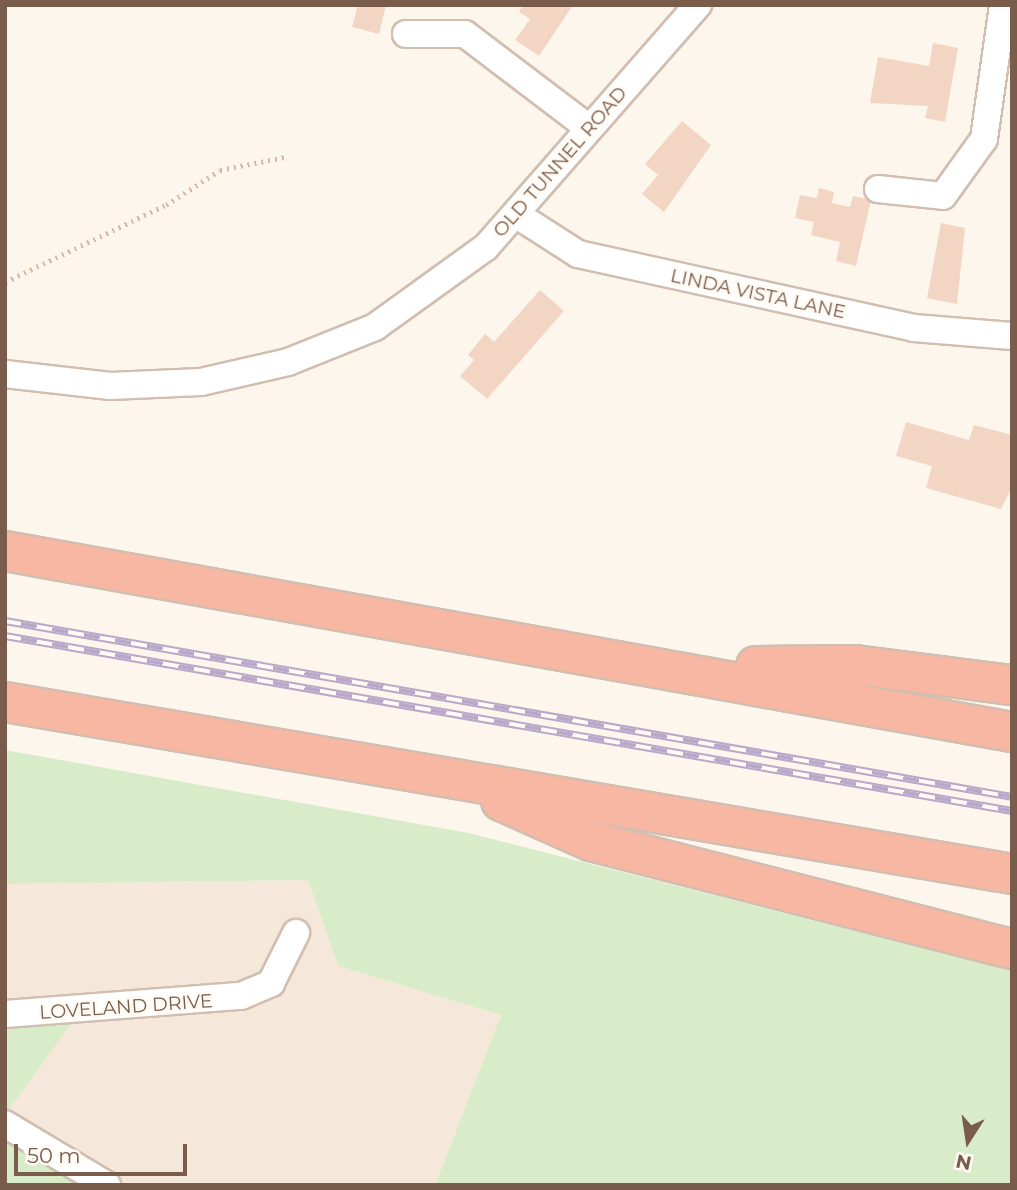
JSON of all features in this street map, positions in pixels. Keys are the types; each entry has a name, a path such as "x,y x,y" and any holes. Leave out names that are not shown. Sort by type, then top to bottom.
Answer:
{"highway":[{"path":"5,551 666,667 1012,732"},
{"path":"666,667 855,665 1012,685"},
{"path":"5,702 1012,874"},
{"path":"445,776 591,841 1012,949"}],"street":[{"name":"OLD TUNNEL ROAD","path":"5,374 156,387 288,362 416,302 517,215 589,128 698,5"},
{"path":"878,189 943,196 984,139 1003,5"},
{"path":"406,34 465,34 589,128"},
{"name":"LINDA VISTA LANE","path":"517,215 578,254 914,328 1012,336"},
{"name":"LOVELAND DRIVE","path":"5,1014 241,996 271,983 296,933"},
{"path":"5,1124 107,1185"}],"path":[{"path":"5,282 166,205 220,170 285,157"}],"shaded area":[{"path":"308,880 338,966 501,1015 435,1185 107,1185 5,1115 5,884"}],"green space":[{"path":"5,750 469,833 1012,971 1012,1185 435,1185 501,1015 338,966 308,880 5,884"},
{"path":"81,1010 5,1115 5,1015"},
{"path":"5,1124 107,1185 5,1185"}],"building":[{"path":"358,5 386,5 379,34 352,27"},
{"path":"523,5 573,5 539,56 515,40 530,19 519,12"},
{"path":"933,43 958,48 945,122 925,118 928,106 870,103 878,57 929,66"},
{"path":"682,121 711,145 664,212 642,194 658,175 645,164"},
{"path":"819,188 834,192 832,203 850,207 853,196 871,200 856,266 836,261 840,242 811,235 814,222 795,218 800,195 817,198"},
{"path":"941,223 965,228 957,304 927,298"},
{"path":"540,290 564,311 487,399 460,376 474,360 468,355 485,334 494,342"},
{"path":"906,422 969,440 974,425 1012,435 1012,487 1001,509 926,488 932,466 896,456"}],"railway":[{"path":"5,621 1012,797"},
{"path":"5,636 1012,811"}]}
